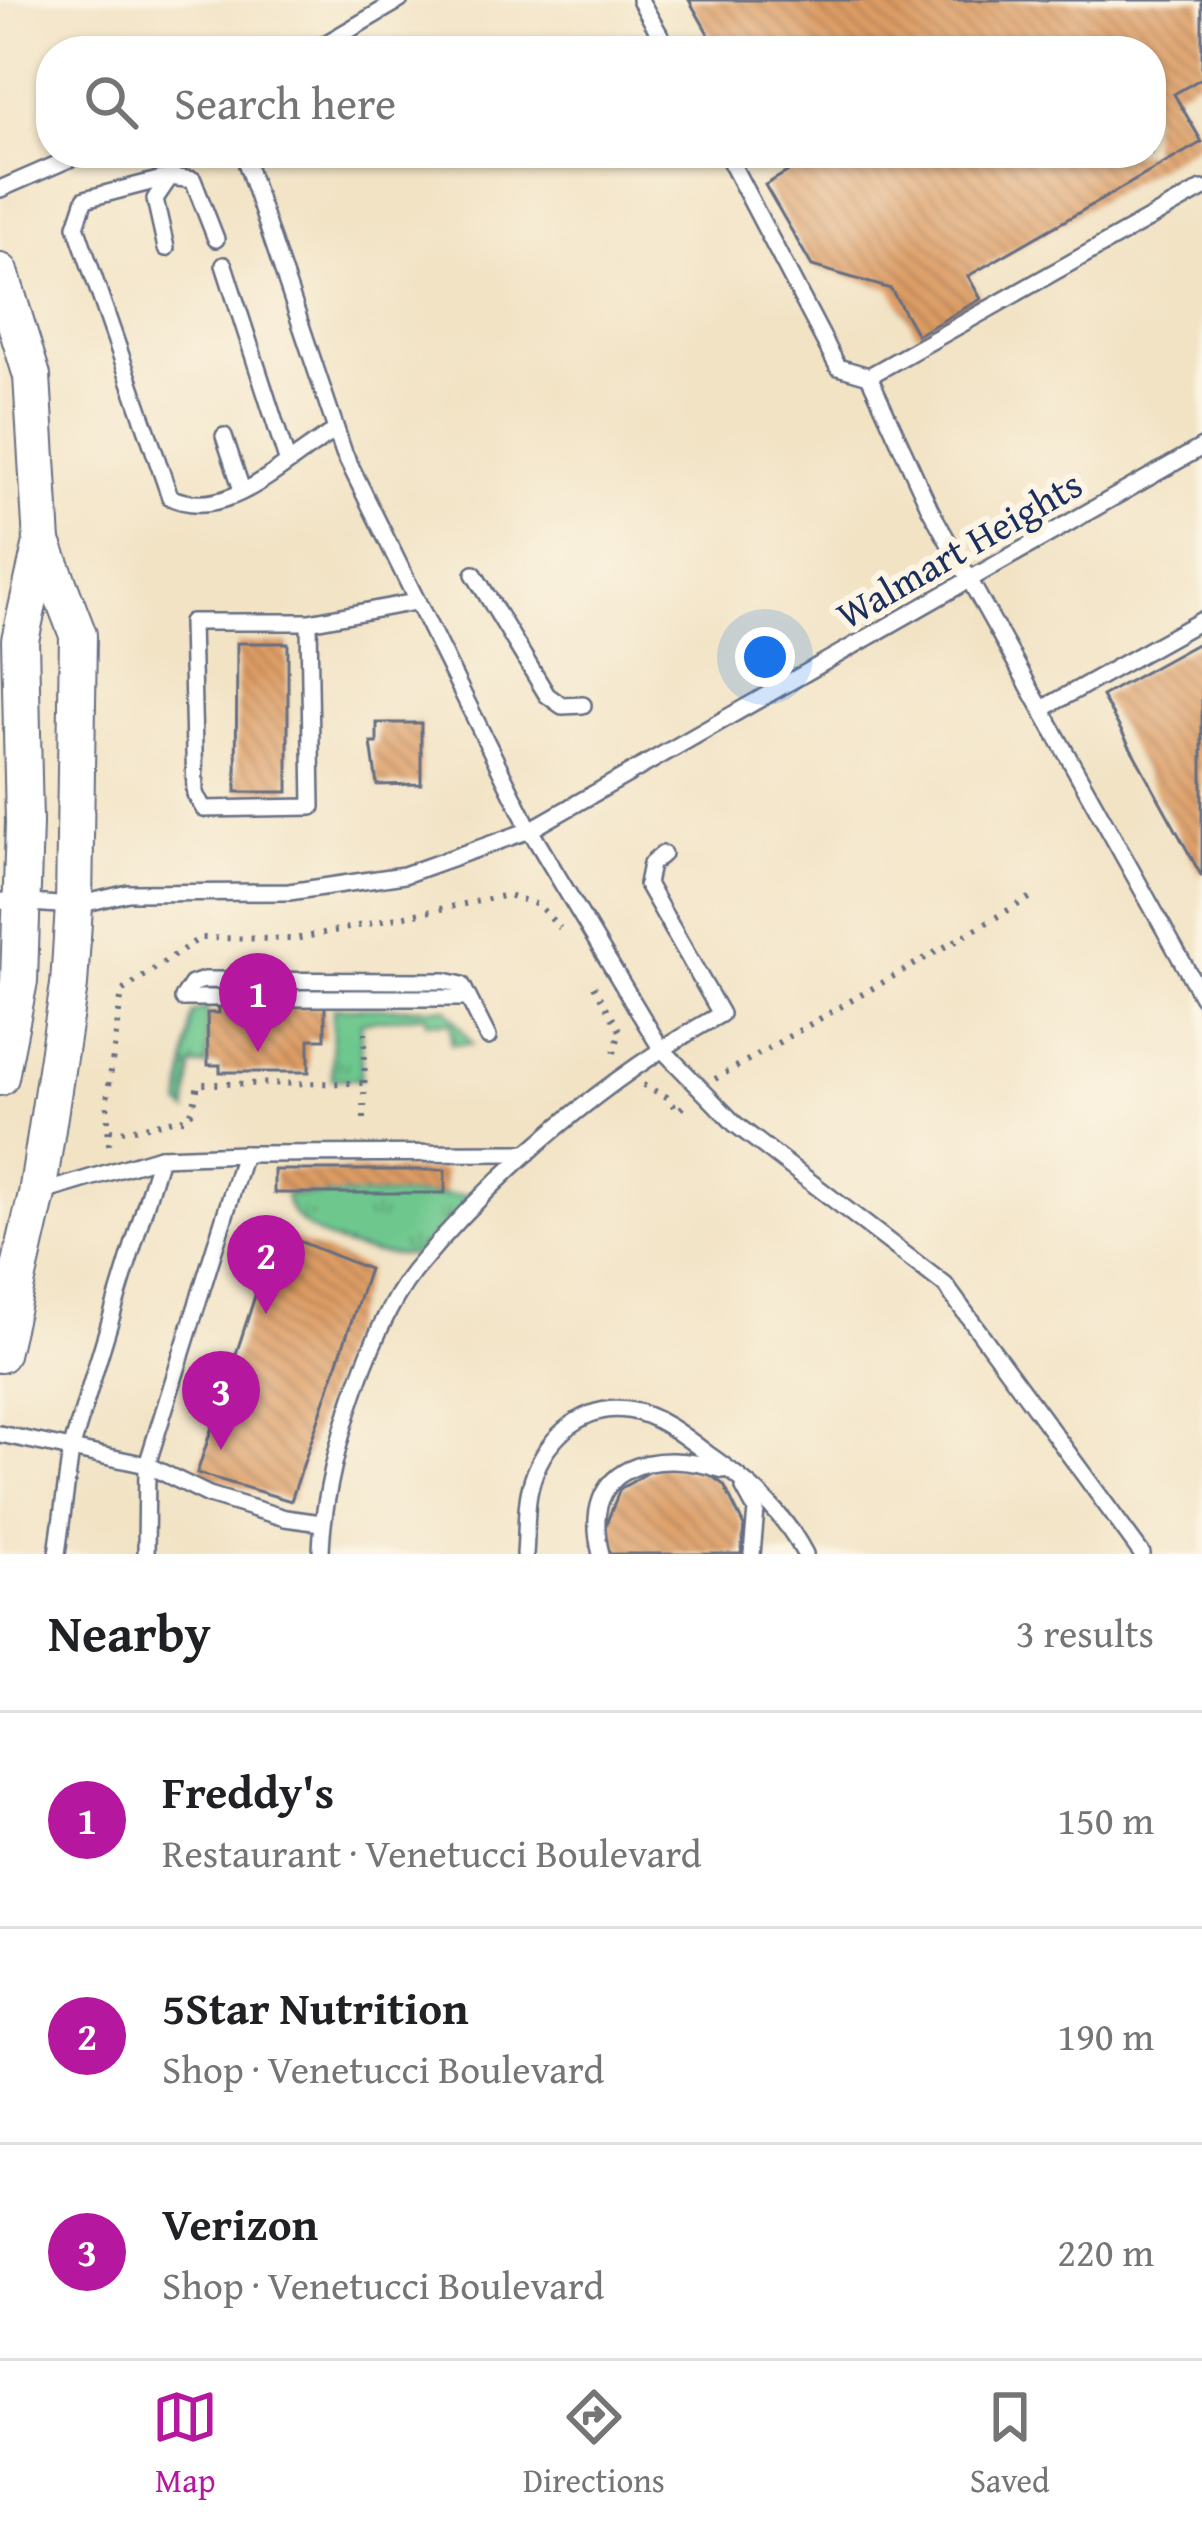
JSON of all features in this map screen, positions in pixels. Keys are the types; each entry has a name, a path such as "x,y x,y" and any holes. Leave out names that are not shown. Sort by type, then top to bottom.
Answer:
{"street":[{"path":"0,272 32,376 42,542 20,640 10,901 19,981 0,1077"},
{"path":"0,1354 37,1194 69,985 74,906 78,635 42,542"}],"lane":[{"path":"339,36 400,0"},
{"path":"640,0 660,36"},
{"path":"0,189 48,168"},
{"path":"248,168 335,431 415,602 530,830 660,1047 735,1124 945,1285 1142,1554"},
{"path":"734,168 838,367 868,376 1202,188"},
{"path":"216,239 193,180 170,177 85,200 76,226 170,497 193,508 222,504 335,431"},
{"path":"166,248 155,199 170,177"},
{"path":"224,265 287,460"},
{"path":"868,376 870,390 972,582 1202,997"},
{"path":"224,436 242,490"},
{"name":"Walmart Heights","path":"10,901 74,906 128,892 289,892 404,875 530,830 1202,447"},
{"path":"474,574 547,695 562,706 583,705"},
{"path":"310,622 312,807 204,809 195,794 190,622 310,622 415,602"},
{"path":"1044,708 1202,620"},
{"path":"321,1554 329,1471 401,1291 528,1153 660,1047 721,1014 647,884 651,865 663,854"},
{"path":"182,998 192,984 226,980 445,981 462,986 488,1037"},
{"path":"37,1194 160,1157 528,1153"},
{"path":"146,1554 148,1465 244,1154"},
{"path":"57,1554 70,1450 160,1157"},
{"path":"525,1554 530,1488 548,1444 587,1412 630,1410 676,1431 738,1475 786,1518 805,1554"},
{"path":"0,1434 148,1465 209,1495 285,1518 321,1522"},
{"path":"602,1554 600,1512 614,1478 650,1458 695,1461 738,1475 756,1510 752,1554"}],"path":[{"path":"110,1144 107,1100 122,991 200,938 295,939 508,895 538,905 564,933"},
{"path":"586,972 620,1031 614,1053 648,1091 658,1092 678,1111 702,1090 1033,896"},
{"path":"364,1025 364,1119"},
{"path":"110,1130 122,1132 139,1124 185,1119 193,1110 198,1084 364,1083"}],"green space":[{"path":"207,1007 207,1066 192,1066 187,1111 181,1105 191,1022 193,1013"},
{"path":"333,1008 446,1008 472,1044 451,1044 451,1023 426,1022 426,1015 361,1022 361,1079 332,1079"},
{"path":"286,1195 472,1195 416,1254 400,1255 360,1250 319,1235 291,1210"}],"building":[{"path":"689,0 1202,0 1202,78 1174,94 1202,142 1166,163 1166,36 709,36"},
{"path":"785,168 1157,168 968,276 981,299 917,335 891,289 812,266 765,185 787,172"},
{"path":"1202,641 1202,877 1102,696"},
{"path":"237,643 288,643 288,792 236,792"},
{"path":"377,723 421,723 421,784 377,785 371,743 377,743"},
{"path":"219,1006 325,1006 325,1039 309,1039 309,1072 220,1072 220,1065 208,1065 207,1013 219,1013"},
{"path":"274,1170 445,1170 445,1193 274,1193"},
{"path":"276,1232 369,1269 291,1501 197,1473"},
{"path":"659,1466 705,1471 724,1485 744,1526 741,1554 606,1554 603,1532 620,1489"}],"place":[{"name":"Freddy's","path":"258,1052"},
{"name":"5Star Nutrition","path":"266,1314"},
{"name":"Verizon","path":"221,1450"}]}
